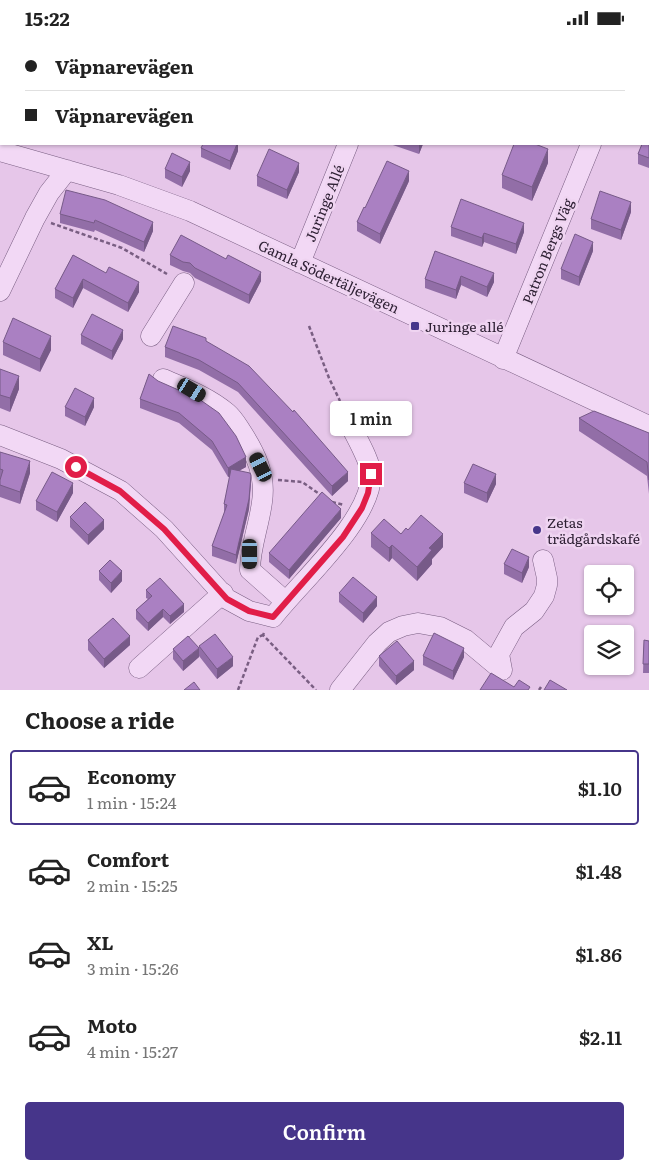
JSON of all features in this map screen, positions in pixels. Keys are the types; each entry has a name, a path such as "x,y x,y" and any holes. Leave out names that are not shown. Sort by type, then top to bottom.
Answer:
{"street":[{"name":"Juringe Allé","path":"300,263 348,145"},
{"name":"Patron Bergs Väg","path":"503,359 591,145"},
{"name":"Gamla Södertäljevägen","path":"0,151 119,185 190,211 649,426"},
{"path":"0,291 35,218 66,170"},
{"path":"151,336 176,279"},
{"path":"163,379 192,390 229,414 254,452 261,467 264,481 263,502 250,554 250,570 285,601"},
{"path":"0,435 61,459 120,491 164,529 227,599 249,611 273,617 285,601 343,537 362,508 368,493 371,474 368,463 346,415"},
{"path":"340,690 376,643 388,632 418,623 440,627 466,640 502,670 499,655 514,627 534,611 544,596 547,578 543,560"},
{"path":"139,668 223,593"}],"path":[{"path":"70,230 122,247 176,279"},
{"path":"309,326 328,377 346,415"},
{"path":"264,481 302,482 324,496"},
{"path":"330,501 339,504"},
{"path":"238,690 258,637 263,635 273,617"},
{"path":"263,635 316,690"}],"building":[{"path":"202,145 237,145 230,161 201,148"},
{"path":"514,145 538,145 548,149 532,187 502,175"},
{"path":"642,145 649,145 649,158 638,154"},
{"path":"269,149 299,163 287,190 257,176"},
{"path":"172,153 190,162 182,177 165,169"},
{"path":"387,161 409,171 380,234 357,222"},
{"path":"66,190 105,200 153,222 144,242 95,220 94,223 60,214"},
{"path":"600,191 631,202 621,230 591,219"},
{"path":"461,199 524,223 516,244 484,233 482,238 451,227"},
{"path":"575,234 593,242 579,277 561,269"},
{"path":"181,235 226,259 228,255 261,272 249,295 195,268 190,263 183,262 170,255"},
{"path":"435,251 494,273 487,287 461,276 456,290 425,279"},
{"path":"73,255 106,273 109,267 139,282 128,303 83,279 73,298 55,289"},
{"path":"92,314 123,330 112,351 81,335"},
{"path":"13,318 51,336 40,359 3,342"},
{"path":"173,326 206,338 206,341 249,366 293,412 294,410 348,472 332,486 238,383 199,360 165,347"},
{"path":"0,369 19,376 10,398 0,395"},
{"path":"149,374 158,381 199,399 219,413 236,436 246,457 228,468 212,441 179,413 140,399"},
{"path":"75,388 94,398 85,417 65,407"},
{"path":"594,411 649,433 649,480 647,462 579,418"},
{"path":"0,452 30,461 20,492 0,485 3,470 0,469"},
{"path":"473,464 496,474 487,493 464,483"},
{"path":"231,469 250,473 251,475 249,499 236,555 212,546 227,505 224,504"},
{"path":"52,472 73,483 57,512 36,501"},
{"path":"322,492 341,509 289,570 269,553"},
{"path":"85,502 104,520 88,535 70,517"},
{"path":"421,515 443,534 429,548 432,550 417,567 392,545 389,548 371,533 384,519 401,534 406,528 408,530"},
{"path":"512,549 529,557 522,573 504,564"},
{"path":"110,560 122,571 111,583 99,571"},
{"path":"353,577 377,597 363,613 339,593"},
{"path":"160,578 184,604 170,616 163,609 148,623 136,610 152,596 146,590"},
{"path":"113,618 130,636 104,659 88,640"},
{"path":"434,633 464,648 453,671 423,656"},
{"path":"215,634 233,657 217,669 199,646"},
{"path":"188,636 199,648 183,661 173,649"},
{"path":"644,640 649,641 649,664 643,664"},
{"path":"397,641 414,661 396,676 379,656"},
{"path":"491,673 514,687 519,680 530,687 528,690 480,690"},
{"path":"550,680 567,690 544,690"},
{"path":"194,682 200,690 184,690"}],"place":[{"name":"Juringe allé","path":"415,326"},
{"name":"Zetas trädgårdskafé","path":"537,530"}],"route":[{"path":"76,467 120,491 164,529 227,599 249,611 273,617 285,601 343,537 362,508 368,493 371,474"}]}
